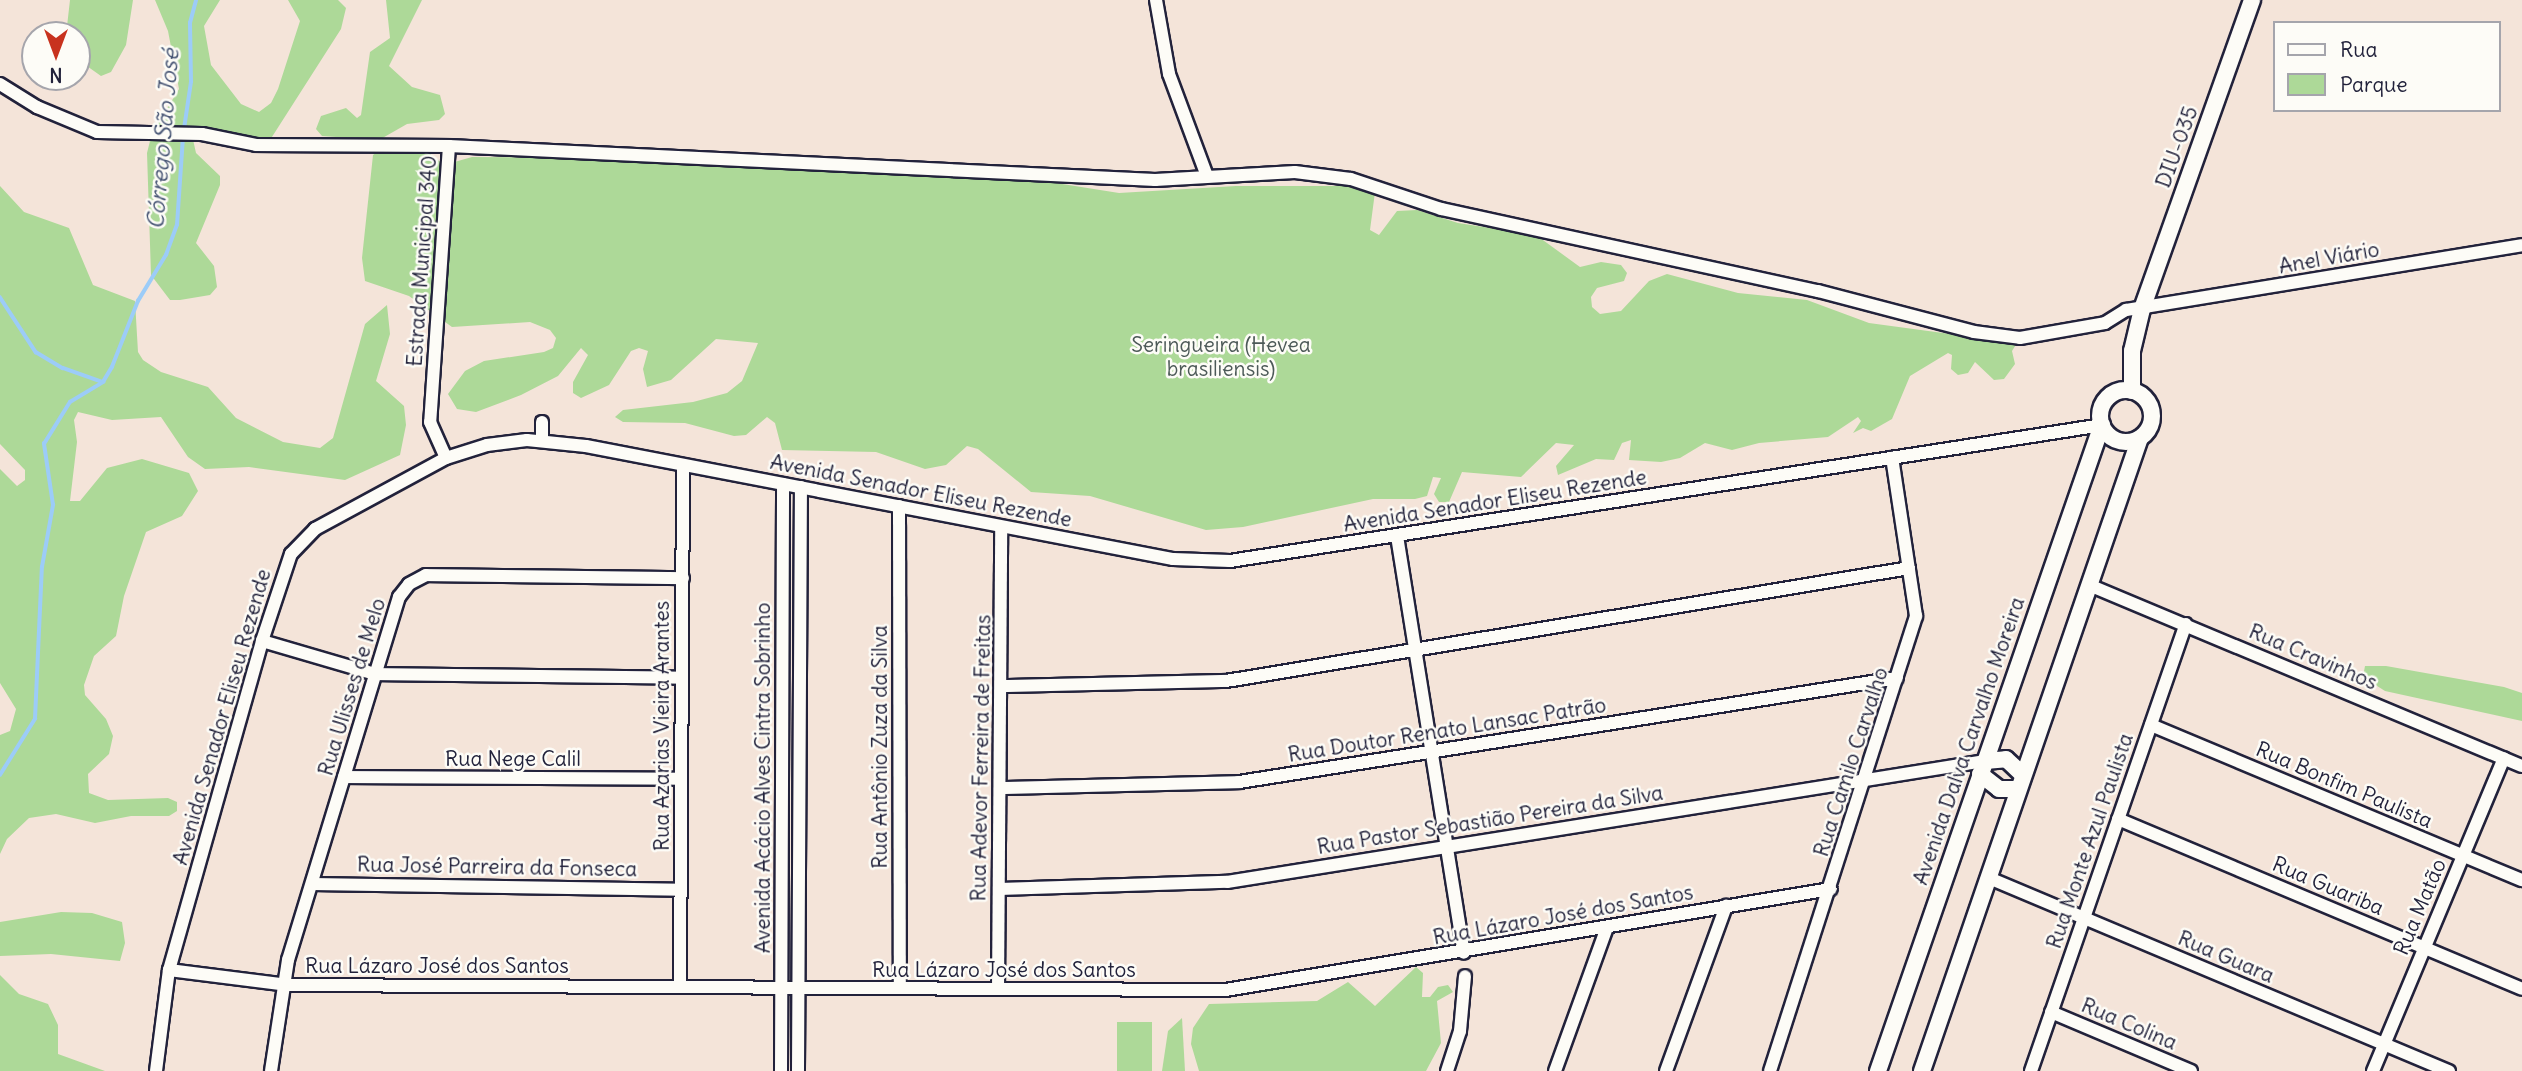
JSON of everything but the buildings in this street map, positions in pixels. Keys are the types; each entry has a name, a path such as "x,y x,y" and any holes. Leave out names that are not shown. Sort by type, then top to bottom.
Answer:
{"street":[{"path":"1156,0 1169,74 1207,176"},
{"name":"DIU-035","path":"2142,309 2252,0"},
{"name":"Estrada Municipal 340","path":"0,84 37,107 97,132 183,133 256,145 449,146 430,422 446,458"},
{"name":"Anel Viário","path":"449,146 1156,180 1295,172 1351,178 1441,209 1818,291 1861,306 1996,336 2020,338 2105,323 2126,310 2522,245"},
{"path":"1922,1071 1989,878 2019,781 2140,438 2152,415 2144,397 2132,391 2132,351 2142,309"},
{"name":"Avenida Dalva Carvalho Moreira","path":"1878,1071 2102,425 2101,411 2107,399 2132,391"},
{"path":"542,422 542,441"},
{"path":"2102,425 2121,442 2140,438"},
{"name":"Avenida Senador Eliseu Rezende","path":"156,1071 169,970 262,641 291,554 315,529 446,458 487,445 542,441 801,487 1001,527 1196,561 1230,561 2102,425"},
{"name":"Rua Camilo Carvalho","path":"1770,1071 1831,889 1863,778 1916,616 1892,458"},
{"name":"Rua Azarias Vieira Arantes","path":"680,987 683,466"},
{"name":"Avenida Acácio Alves Cintra Sobrinho","path":"781,1071 783,484"},
{"name":"Avenida Acácio Alves Cintra Sobrinho","path":"798,1071 801,487"},
{"name":"Rua Antônio Zuza da Silva","path":"899,506 900,988"},
{"name":"Rua Adevor Ferreira de Freitas","path":"998,989 1003,686 1001,527"},
{"path":"1397,536 1464,953"},
{"path":"1003,686 1226,681 1909,568"},
{"name":"Rua Ulisses de Melo","path":"271,1071 285,984 312,884 398,597 409,584 426,575 682,578"},
{"name":"Rua Cravinhos","path":"2089,585 2522,766"},
{"name":"Rua Monte Azul Paulista","path":"2031,1071 2186,624"},
{"path":"262,641 375,674 682,678"},
{"name":"Rua Doutor Renato Lansac Patrão","path":"1001,788 1239,782 1897,678"},
{"name":"Rua Bonfim Paulista","path":"2151,725 2522,880"},
{"name":"Rua Matão","path":"2373,1071 2504,758"},
{"path":"2012,761 2019,781 1999,789 1982,767 2012,761"},
{"name":"Rua Pastor Sebastião Pereira da Silva","path":"999,889 1227,882 1863,778 1982,767"},
{"name":"Rua Nege Calil","path":"344,777 681,779"},
{"name":"Rua Guariba","path":"2118,819 2522,989"},
{"name":"Rua Guara","path":"1989,878 2449,1071"},
{"name":"Rua José Parreira da Fonseca","path":"312,884 681,890"},
{"name":"Rua Lázaro José dos Santos","path":"169,970 285,984 1226,990 1464,953 1831,889"},
{"path":"1666,1071 1726,906"},
{"path":"1555,1071 1606,927"},
{"path":"1447,1071 1460,1031 1465,976"},
{"name":"Rua Colina","path":"2051,1012 2191,1071"}],"green space":[{"path":"70,0 133,0 126,45 111,72 101,76 91,69 91,21 68,21"},
{"path":"155,0 220,0 204,26 211,65 241,104 259,112 271,103 278,89 300,21 288,0 338,0 346,8 341,29 270,140 236,138 208,127 198,127 192,135 196,153 220,176 220,185 196,243 214,266 217,287 210,295 180,300 170,300 151,275 147,153 152,133 179,89 168,31"},
{"path":"386,0 422,0 389,66 412,87 440,95 445,114 439,120 407,124 379,140 322,136 316,129 321,116 346,108 357,118 361,115 370,52 390,38"},
{"name":"Seringueira (Hevea brasiliensis)","path":"419,145 444,165 472,157 663,158 736,167 1056,183 1119,193 1236,186 1357,186 1375,192 1370,230 1379,235 1397,211 1417,210 1458,223 1536,235 1580,267 1601,262 1621,265 1627,273 1624,281 1597,288 1591,297 1592,307 1600,314 1621,311 1649,281 1667,274 1738,293 1807,300 1869,323 2017,343 2012,351 2015,364 2004,379 1994,380 1975,362 1968,373 1958,375 1951,369 1952,355 1948,353 1910,376 1892,419 1871,431 1863,428 1853,433 1861,421 1858,417 1828,437 1759,443 1732,450 1705,443 1680,458 1661,462 1629,460 1631,440 1622,443 1614,460 1596,459 1558,475 1556,466 1574,445 1556,443 1521,477 1462,472 1449,502 1439,502 1434,494 1441,478 1433,477 1427,496 1415,499 1373,499 1243,527 1206,530 1090,496 1031,492 978,449 967,446 946,465 925,469 876,452 782,450 775,423 767,417 746,435 734,436 685,423 623,422 615,417 623,410 693,402 727,393 742,381 758,343 716,339 671,380 647,387 643,369 648,351 639,348 631,351 609,385 581,398 573,393 573,382 588,355 581,348 558,376 521,395 476,412 457,409 448,394 465,371 484,361 544,352 553,348 556,338 550,330 530,322 452,327 409,296 365,281 362,258 373,155 381,149"},
{"path":"0,186 24,212 69,228 93,285 135,301 138,352 143,360 161,372 208,387 236,418 283,442 320,448 333,438 365,324 387,305 390,334 376,381 404,406 406,425 400,455 345,480 249,467 205,469 188,457 161,417 112,420 78,412 74,420 77,442 70,501 80,501 107,468 142,459 189,473 198,491 182,516 146,532 124,596 116,636 94,656 84,685 85,695 106,719 113,736 109,754 88,774 89,793 108,800 168,798 177,802 177,811 169,816 131,816 95,823 56,814 29,818 7,839 0,854 0,735 10,731 16,709 0,683 0,469 17,486 25,480 25,470 0,444"},
{"path":"2365,666 2386,666 2504,687 2522,693 2522,721 2385,691 2363,677"},
{"path":"61,912 92,913 122,922 125,943 120,961 51,954 0,956 0,922"},
{"path":"1416,967 1423,973 1422,997 1430,997 1438,987 1448,985 1453,992 1437,1001 1441,1043 1426,1071 1199,1071 1191,1044 1193,1028 1209,1004 1317,1001 1348,982 1375,1006"},
{"path":"0,975 19,994 48,1004 58,1025 58,1054 105,1071 0,1071"},
{"path":"1182,1018 1185,1071 1162,1071 1168,1031"},
{"path":"1117,1022 1152,1022 1152,1071 1117,1071"}],"waterway":[{"name":"Córrego São José","path":"184,129 191,82 190,23 196,0"},
{"name":"Córrego São José","path":"0,775 35,719 42,567 53,505 44,444 70,402 103,382 112,367 138,301 166,255 177,225 183,137"},
{"path":"0,297 36,352 63,368 103,382"}]}
